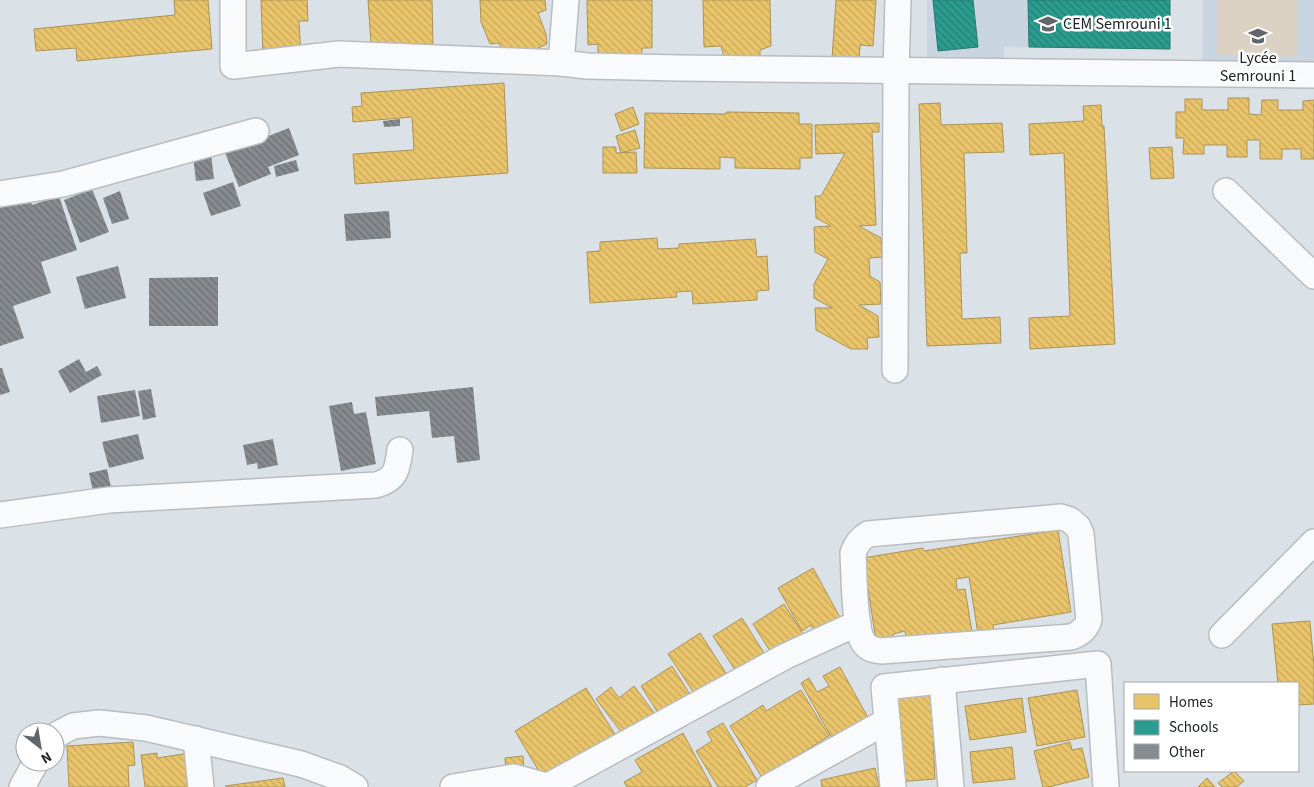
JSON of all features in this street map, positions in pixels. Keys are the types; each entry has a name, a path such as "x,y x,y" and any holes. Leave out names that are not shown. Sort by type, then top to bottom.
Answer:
{"street":[{"path":"233,0 233,66 339,54 561,63 587,66 679,68 1314,75"},
{"path":"561,63 566,0"},
{"path":"895,370 898,0"},
{"path":"0,194 63,184 256,130"},
{"path":"1226,191 1314,276"},
{"path":"0,515 109,500 376,485 385,482 397,471 400,450"},
{"path":"1061,517 1070,520 1078,527 1081,534 1089,620 1083,631 1077,635 1071,637 881,651 869,648 863,643 858,623 852,553 855,545 868,534 1061,517"},
{"path":"1222,635 1314,542"},
{"path":"453,787 514,777 549,787 786,656 858,623"},
{"path":"892,787 884,687 1098,664 1106,787"},
{"path":"942,680 951,787"},
{"path":"769,787 887,721"},
{"path":"65,730 74,726 99,723 146,728 301,764 340,778 355,787"},
{"path":"196,739 201,787"},
{"path":"22,787 30,772"}],"shaded area":[{"name":"CEM Semrouni 1","path":"927,0 1170,0 1170,49 1004,47 1004,61 927,62"},
{"name":"Lycée Semrouni 1","path":"1203,0 1314,0 1314,72 1202,72"},
{"path":"1217,0 1297,0 1297,57 1217,55"}],"building: Homes":[{"path":"174,0 208,0 212,49 77,61 76,48 36,51 34,29 175,15"},
{"path":"261,0 307,0 308,21 299,21 301,54 263,55"},
{"path":"368,0 432,0 433,44 422,45 423,55 389,58 387,43 371,44"},
{"path":"480,0 545,0 546,10 538,13 546,34 547,44 536,49 537,57 506,59 499,43 490,44 481,22"},
{"path":"587,0 652,0 652,48 642,48 642,58 598,59 598,44 588,45"},
{"path":"703,0 770,0 771,46 760,50 760,59 725,60 721,46 704,47"},
{"path":"836,0 876,0 873,46 860,45 859,61 832,59"},
{"path":"504,83 508,173 355,184 353,154 414,150 412,117 353,122 352,107 362,106 361,93"},
{"path":"1228,98 1249,98 1249,114 1261,115 1262,100 1278,100 1278,110 1303,110 1303,101 1314,100 1314,159 1301,159 1301,149 1282,149 1282,159 1260,159 1260,140 1247,140 1247,157 1227,157 1227,145 1204,145 1204,154 1183,154 1184,138 1176,138 1176,112 1185,112 1185,99 1202,99 1202,110 1228,110"},
{"path":"940,103 941,125 1002,123 1004,152 964,153 967,253 960,253 962,319 1000,317 1001,343 927,346 919,104"},
{"path":"1101,105 1102,126 1104,126 1115,344 1030,349 1029,318 1070,316 1064,153 1030,155 1029,124 1084,121 1083,106"},
{"path":"633,107 639,124 621,131 615,114"},
{"path":"726,112 799,113 799,124 812,124 812,158 800,158 800,169 735,168 735,158 720,157 720,169 644,168 645,113 726,114"},
{"path":"879,123 879,132 872,132 876,225 859,226 881,238 882,257 869,258 870,276 880,282 881,304 859,305 878,316 879,337 867,338 868,349 851,349 816,330 815,308 832,308 814,298 814,284 828,259 815,252 814,227 831,226 816,218 815,196 821,196 845,153 816,154 815,125"},
{"path":"635,130 640,148 621,153 616,136"},
{"path":"603,147 616,147 616,153 636,152 637,173 603,173"},
{"path":"1172,147 1174,178 1151,179 1149,148"},
{"path":"657,238 658,249 679,248 679,244 755,239 757,257 767,256 769,290 757,291 757,300 693,304 692,291 676,292 677,297 590,303 587,252 600,251 600,242"},
{"path":"1058,530 1071,612 993,625 994,632 978,634 969,577 956,579 957,590 965,589 972,632 907,646 905,631 893,634 895,643 877,646 863,558 923,548 924,551"},
{"path":"813,568 842,621 816,635 811,625 802,631 778,588"},
{"path":"784,604 806,639 775,659 753,624"},
{"path":"742,618 767,658 739,676 713,636"},
{"path":"1310,621 1314,666 1314,704 1299,705 1299,682 1278,682 1272,624"},
{"path":"700,633 729,678 698,699 668,654"},
{"path":"672,666 691,696 660,716 641,686"},
{"path":"840,667 871,723 835,744 801,683 809,678 817,692 829,686 823,676"},
{"path":"634,686 655,714 625,737 596,699 611,687 619,698"},
{"path":"586,688 616,736 543,778 515,731"},
{"path":"801,690 829,736 794,758 798,765 766,784 730,726 763,705 766,711"},
{"path":"1077,690 1085,737 1037,746 1028,698"},
{"path":"932,694 935,779 897,782 892,697"},
{"path":"1022,698 1026,732 970,740 965,706"},
{"path":"723,723 757,780 745,787 718,787 696,751 712,741 707,732"},
{"path":"683,733 712,787 627,787 624,782 642,772 635,760"},
{"path":"133,742 135,765 128,766 129,787 69,787 67,746"},
{"path":"1070,742 1072,750 1082,748 1089,777 1043,787 1034,751"},
{"path":"1012,747 1015,779 973,783 970,752"},
{"path":"157,753 157,758 190,753 194,787 145,787 141,755"},
{"path":"523,756 524,770 506,771 505,758"},
{"path":"875,768 879,787 822,787 821,780"},
{"path":"1233,772 1244,781 1237,787 1222,787 1218,783"},
{"path":"283,778 285,787 225,786"},
{"path":"1207,778 1215,787 1198,787"}],"building: Schools":[{"path":"933,0 973,0 978,47 938,51"},
{"path":"1028,0 1170,0 1170,49 1029,47"}],"building: Other":[{"path":"400,119 400,126 384,127 383,121"},
{"path":"289,128 299,155 268,167 271,174 239,187 225,153"},
{"path":"211,154 214,179 196,181 193,156"},
{"path":"296,160 299,171 276,177 274,166"},
{"path":"233,182 241,206 211,216 203,193"},
{"path":"92,189 109,232 80,243 64,200"},
{"path":"120,191 129,219 112,224 103,198"},
{"path":"28,193 32,205 59,196 77,250 41,262 51,293 13,306 24,338 0,346 0,202"},
{"path":"389,211 391,238 346,241 344,214"},
{"path":"118,266 126,298 85,309 76,277"},
{"path":"218,277 218,326 149,326 149,278"},
{"path":"79,359 86,372 97,366 102,375 70,393 58,371"},
{"path":"0,368 2,368 10,392 0,395"},
{"path":"473,387 480,460 457,463 454,436 432,438 429,411 377,416 375,397"},
{"path":"151,389 156,417 143,420 138,391"},
{"path":"135,390 140,416 101,423 97,396"},
{"path":"352,402 354,414 366,412 376,464 341,471 329,406"},
{"path":"138,434 144,459 109,468 102,442"},
{"path":"273,439 278,465 258,469 257,463 247,465 243,445"},
{"path":"107,469 112,492 94,496 89,473"}],"place":[{"name":"CEM Semrouni 1","path":"1048,24"},
{"name":"Lycée Semrouni 1","path":"1258,36"}]}
